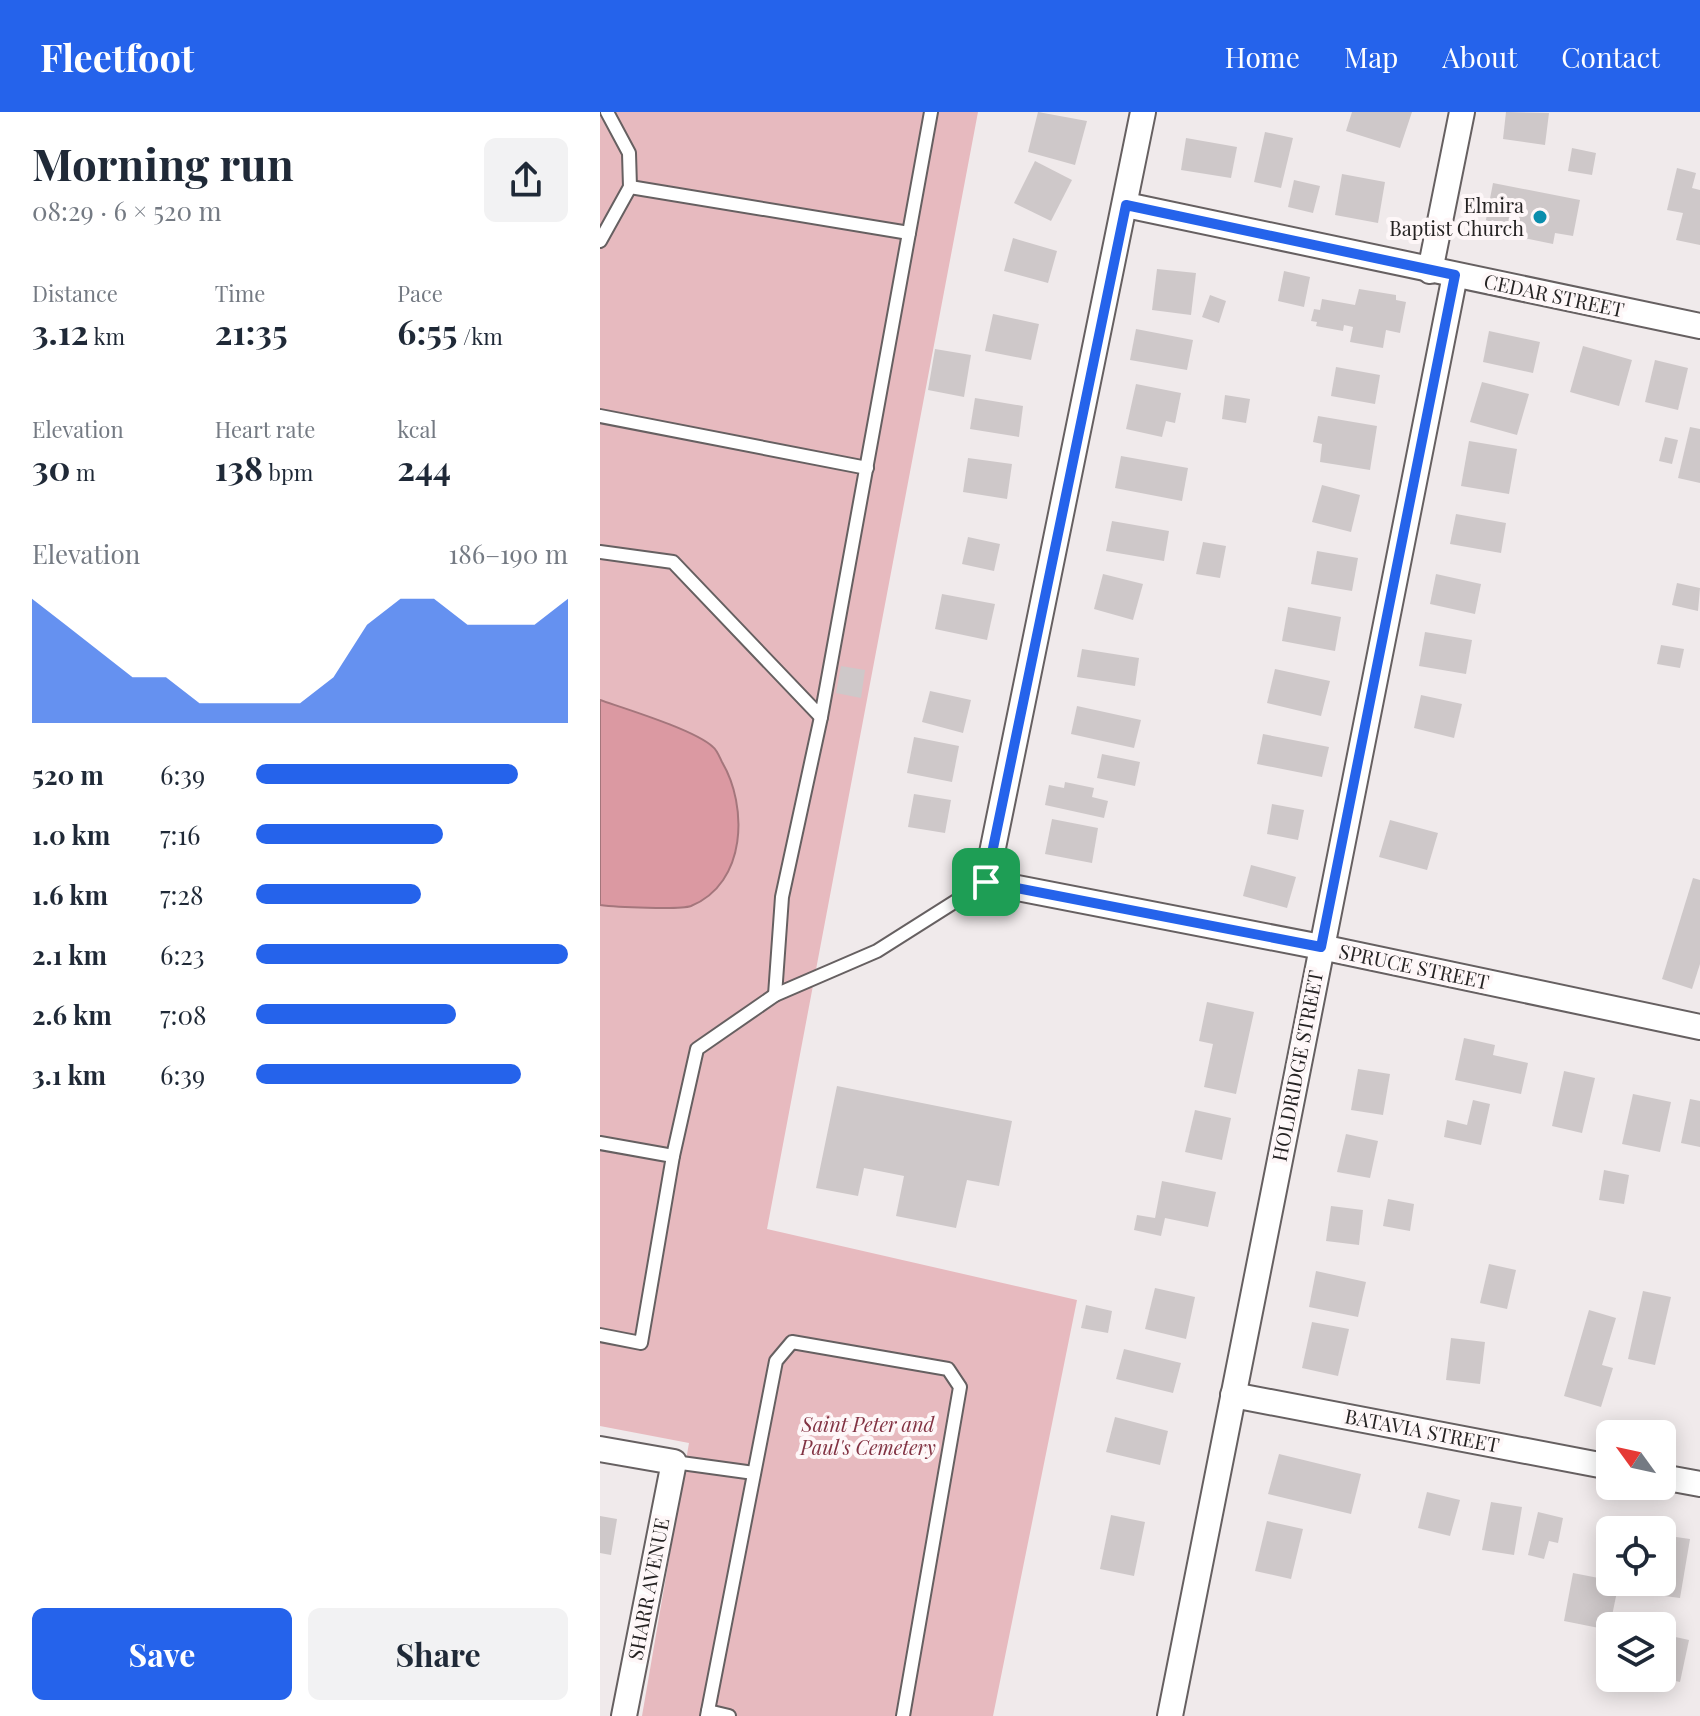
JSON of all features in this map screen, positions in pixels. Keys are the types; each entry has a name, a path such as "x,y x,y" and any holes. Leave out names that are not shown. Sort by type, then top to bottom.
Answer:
{"street":[{"path":"986,882 1143,112"},
{"path":"1430,271 1462,112"},
{"name":"CEDAR STREET","path":"1126,205 1700,326"},
{"name":"HOLDRIDGE STREET","path":"1170,1716 1455,275"},
{"name":"SPRUCE STREET","path":"986,882 1321,947 1700,1027"},
{"name":"BATAVIA STREET","path":"1233,1395 1596,1464"},
{"path":"600,1449 674,1462"},
{"name":"SHARR AVENUE","path":"624,1716 674,1462"},
{"path":"1676,1480 1700,1484"}],"lane":[{"path":"600,241 630,187 629,153 607,112"},
{"path":"775,995 782,897 821,717 931,112"},
{"path":"630,187 909,233"},
{"path":"600,416 867,468"},
{"path":"600,552 673,562 821,717"},
{"path":"600,1335 641,1343 673,1156 697,1049 775,995 877,951 986,882"},
{"path":"600,1143 673,1156"},
{"path":"729,1716 708,1714 776,1361 792,1342 948,1369 960,1387 903,1716"},
{"path":"674,1462 754,1473"}],"green space":[{"name":"Saint Peter and Paul's Cemetery","path":"600,112 978,112 767,1229 1077,1300 993,1716 642,1716 689,1443 600,1426"}],"shaded area":[{"path":"600,700 660,720 704,740 716,750 730,780 738,821 732,862 723,880 709,895 691,906 600,905"}],"building":[{"path":"1038,112 1087,121 1075,165 1028,152"},
{"path":"1352,112 1412,112 1400,148 1346,131"},
{"path":"1506,112 1549,113 1545,145 1503,139"},
{"path":"1265,132 1293,138 1281,188 1254,182"},
{"path":"1186,138 1237,147 1231,178 1181,170"},
{"path":"1572,148 1596,153 1592,175 1568,171"},
{"path":"1035,161 1072,180 1051,221 1014,203"},
{"path":"1677,168 1696,173 1692,188 1700,190 1700,245 1676,240 1683,213 1667,210"},
{"path":"1342,174 1385,182 1378,223 1335,215"},
{"path":"1294,180 1320,186 1313,213 1288,207"},
{"path":"1493,183 1580,200 1573,236 1555,233 1553,244 1484,230"},
{"path":"1013,238 1057,251 1048,283 1004,271"},
{"path":"1157,269 1196,273 1191,315 1152,310"},
{"path":"1284,271 1310,277 1304,307 1278,301"},
{"path":"1359,289 1396,295 1396,300 1406,302 1400,333 1386,330 1383,348 1350,342 1353,327 1344,325 1343,331 1316,326 1317,322 1311,321 1314,309 1320,310 1322,299 1355,305"},
{"path":"1210,295 1226,301 1219,323 1202,317"},
{"path":"993,314 1039,324 1031,360 985,351"},
{"path":"1136,329 1193,340 1187,370 1130,360"},
{"path":"1489,331 1540,342 1533,373 1483,362"},
{"path":"1583,346 1632,360 1619,406 1570,392"},
{"path":"935,349 971,355 964,397 928,390"},
{"path":"1655,360 1688,368 1678,410 1645,402"},
{"path":"1336,367 1380,375 1375,404 1331,396"},
{"path":"1482,382 1529,394 1517,435 1470,422"},
{"path":"1136,384 1181,393 1175,423 1166,421 1162,437 1126,429"},
{"path":"1225,395 1250,399 1246,423 1222,419"},
{"path":"975,398 1023,406 1019,437 970,429"},
{"path":"1318,416 1377,426 1370,470 1320,462 1322,444 1313,442"},
{"path":"1690,427 1700,429 1700,483 1678,478"},
{"path":"1665,437 1678,440 1672,464 1659,461"},
{"path":"1469,441 1517,449 1509,494 1461,486"},
{"path":"1121,456 1188,468 1182,501 1115,488"},
{"path":"968,458 1012,464 1007,499 963,492"},
{"path":"1322,485 1360,495 1351,532 1312,522"},
{"path":"1456,514 1506,523 1501,553 1450,544"},
{"path":"1112,521 1169,531 1164,561 1106,551"},
{"path":"968,537 1000,544 994,571 962,564"},
{"path":"1203,542 1226,546 1220,578 1196,574"},
{"path":"1317,551 1358,558 1352,591 1311,584"},
{"path":"1103,574 1143,584 1133,620 1094,609"},
{"path":"1436,574 1481,584 1475,614 1430,604"},
{"path":"1677,583 1700,588 1698,611 1672,605"},
{"path":"942,594 995,604 987,640 935,629"},
{"path":"1288,607 1341,617 1335,651 1282,641"},
{"path":"1425,632 1472,640 1466,674 1419,666"},
{"path":"1661,645 1684,649 1680,668 1657,664"},
{"path":"1082,649 1139,658 1135,686 1077,677"},
{"path":"841,666 865,670 861,698 836,693"},
{"path":"1275,669 1330,681 1321,716 1267,703"},
{"path":"930,691 971,700 963,733 922,722"},
{"path":"1421,695 1462,704 1454,738 1414,728"},
{"path":"1077,706 1141,720 1134,748 1071,734"},
{"path":"1263,734 1329,747 1322,777 1257,764"},
{"path":"914,737 959,746 952,782 907,773"},
{"path":"1102,754 1140,762 1135,786 1097,778"},
{"path":"1065,782 1094,788 1092,797 1108,801 1104,818 1045,805 1049,785 1064,788"},
{"path":"914,794 951,800 945,833 908,827"},
{"path":"1272,804 1304,810 1298,840 1267,834"},
{"path":"1052,819 1098,828 1092,863 1045,854"},
{"path":"1390,820 1438,833 1427,870 1379,857"},
{"path":"1251,865 1296,877 1287,908 1243,896"},
{"path":"1693,878 1700,880 1700,964 1692,989 1662,979"},
{"path":"1207,1002 1254,1012 1236,1094 1204,1087 1213,1044 1199,1041"},
{"path":"1464,1038 1495,1045 1493,1055 1528,1063 1521,1094 1455,1080"},
{"path":"1358,1069 1390,1074 1383,1115 1351,1110"},
{"path":"1564,1071 1595,1078 1582,1133 1552,1126"},
{"path":"837,1086 1012,1121 999,1186 967,1180 956,1228 896,1216 904,1176 864,1168 858,1196 816,1188"},
{"path":"1633,1094 1671,1102 1660,1152 1622,1144"},
{"path":"1690,1099 1700,1101 1700,1147 1681,1143"},
{"path":"1473,1100 1490,1104 1481,1145 1444,1137 1447,1120 1467,1125"},
{"path":"1195,1110 1231,1118 1222,1160 1185,1152"},
{"path":"1346,1134 1378,1141 1370,1178 1337,1172"},
{"path":"1604,1170 1629,1175 1624,1204 1599,1200"},
{"path":"1162,1181 1216,1192 1208,1227 1165,1218 1161,1236 1134,1230 1137,1215 1155,1218"},
{"path":"1388,1199 1414,1204 1410,1231 1383,1226"},
{"path":"1331,1206 1363,1210 1359,1245 1326,1241"},
{"path":"1489,1264 1516,1270 1507,1309 1480,1303"},
{"path":"1316,1271 1366,1282 1358,1317 1309,1307"},
{"path":"1155,1288 1195,1297 1186,1339 1145,1329"},
{"path":"1643,1291 1671,1297 1655,1365 1628,1359"},
{"path":"1086,1305 1112,1311 1108,1333 1081,1328"},
{"path":"1589,1310 1616,1318 1602,1365 1613,1368 1601,1407 1564,1396"},
{"path":"1312,1322 1349,1329 1338,1376 1302,1368"},
{"path":"1451,1338 1485,1342 1480,1384 1446,1380"},
{"path":"1124,1349 1181,1363 1173,1393 1116,1379"},
{"path":"1115,1417 1168,1431 1160,1465 1106,1452"},
{"path":"1279,1454 1361,1474 1351,1514 1268,1494"},
{"path":"1427,1492 1460,1500 1450,1536 1418,1528"},
{"path":"1491,1502 1522,1507 1514,1555 1482,1550"},
{"path":"1538,1512 1563,1518 1558,1543 1549,1541 1544,1559 1528,1555"},
{"path":"1111,1515 1145,1522 1134,1576 1100,1569"},
{"path":"600,1516 617,1519 611,1555 600,1553"},
{"path":"1267,1521 1303,1529 1291,1579 1255,1571"},
{"path":"1676,1537 1690,1539 1680,1598 1664,1596 1676,1596"},
{"path":"1573,1573 1596,1578 1596,1596 1616,1596 1613,1612 1596,1612 1596,1627 1564,1621"},
{"path":"1676,1637 1689,1640 1680,1682 1676,1681"}],"place":[{"name":"Elmira Baptist Church","path":"1540,217"}],"route":[{"path":"1126,205 1455,275 1321,947 986,882 1126,205"}]}
